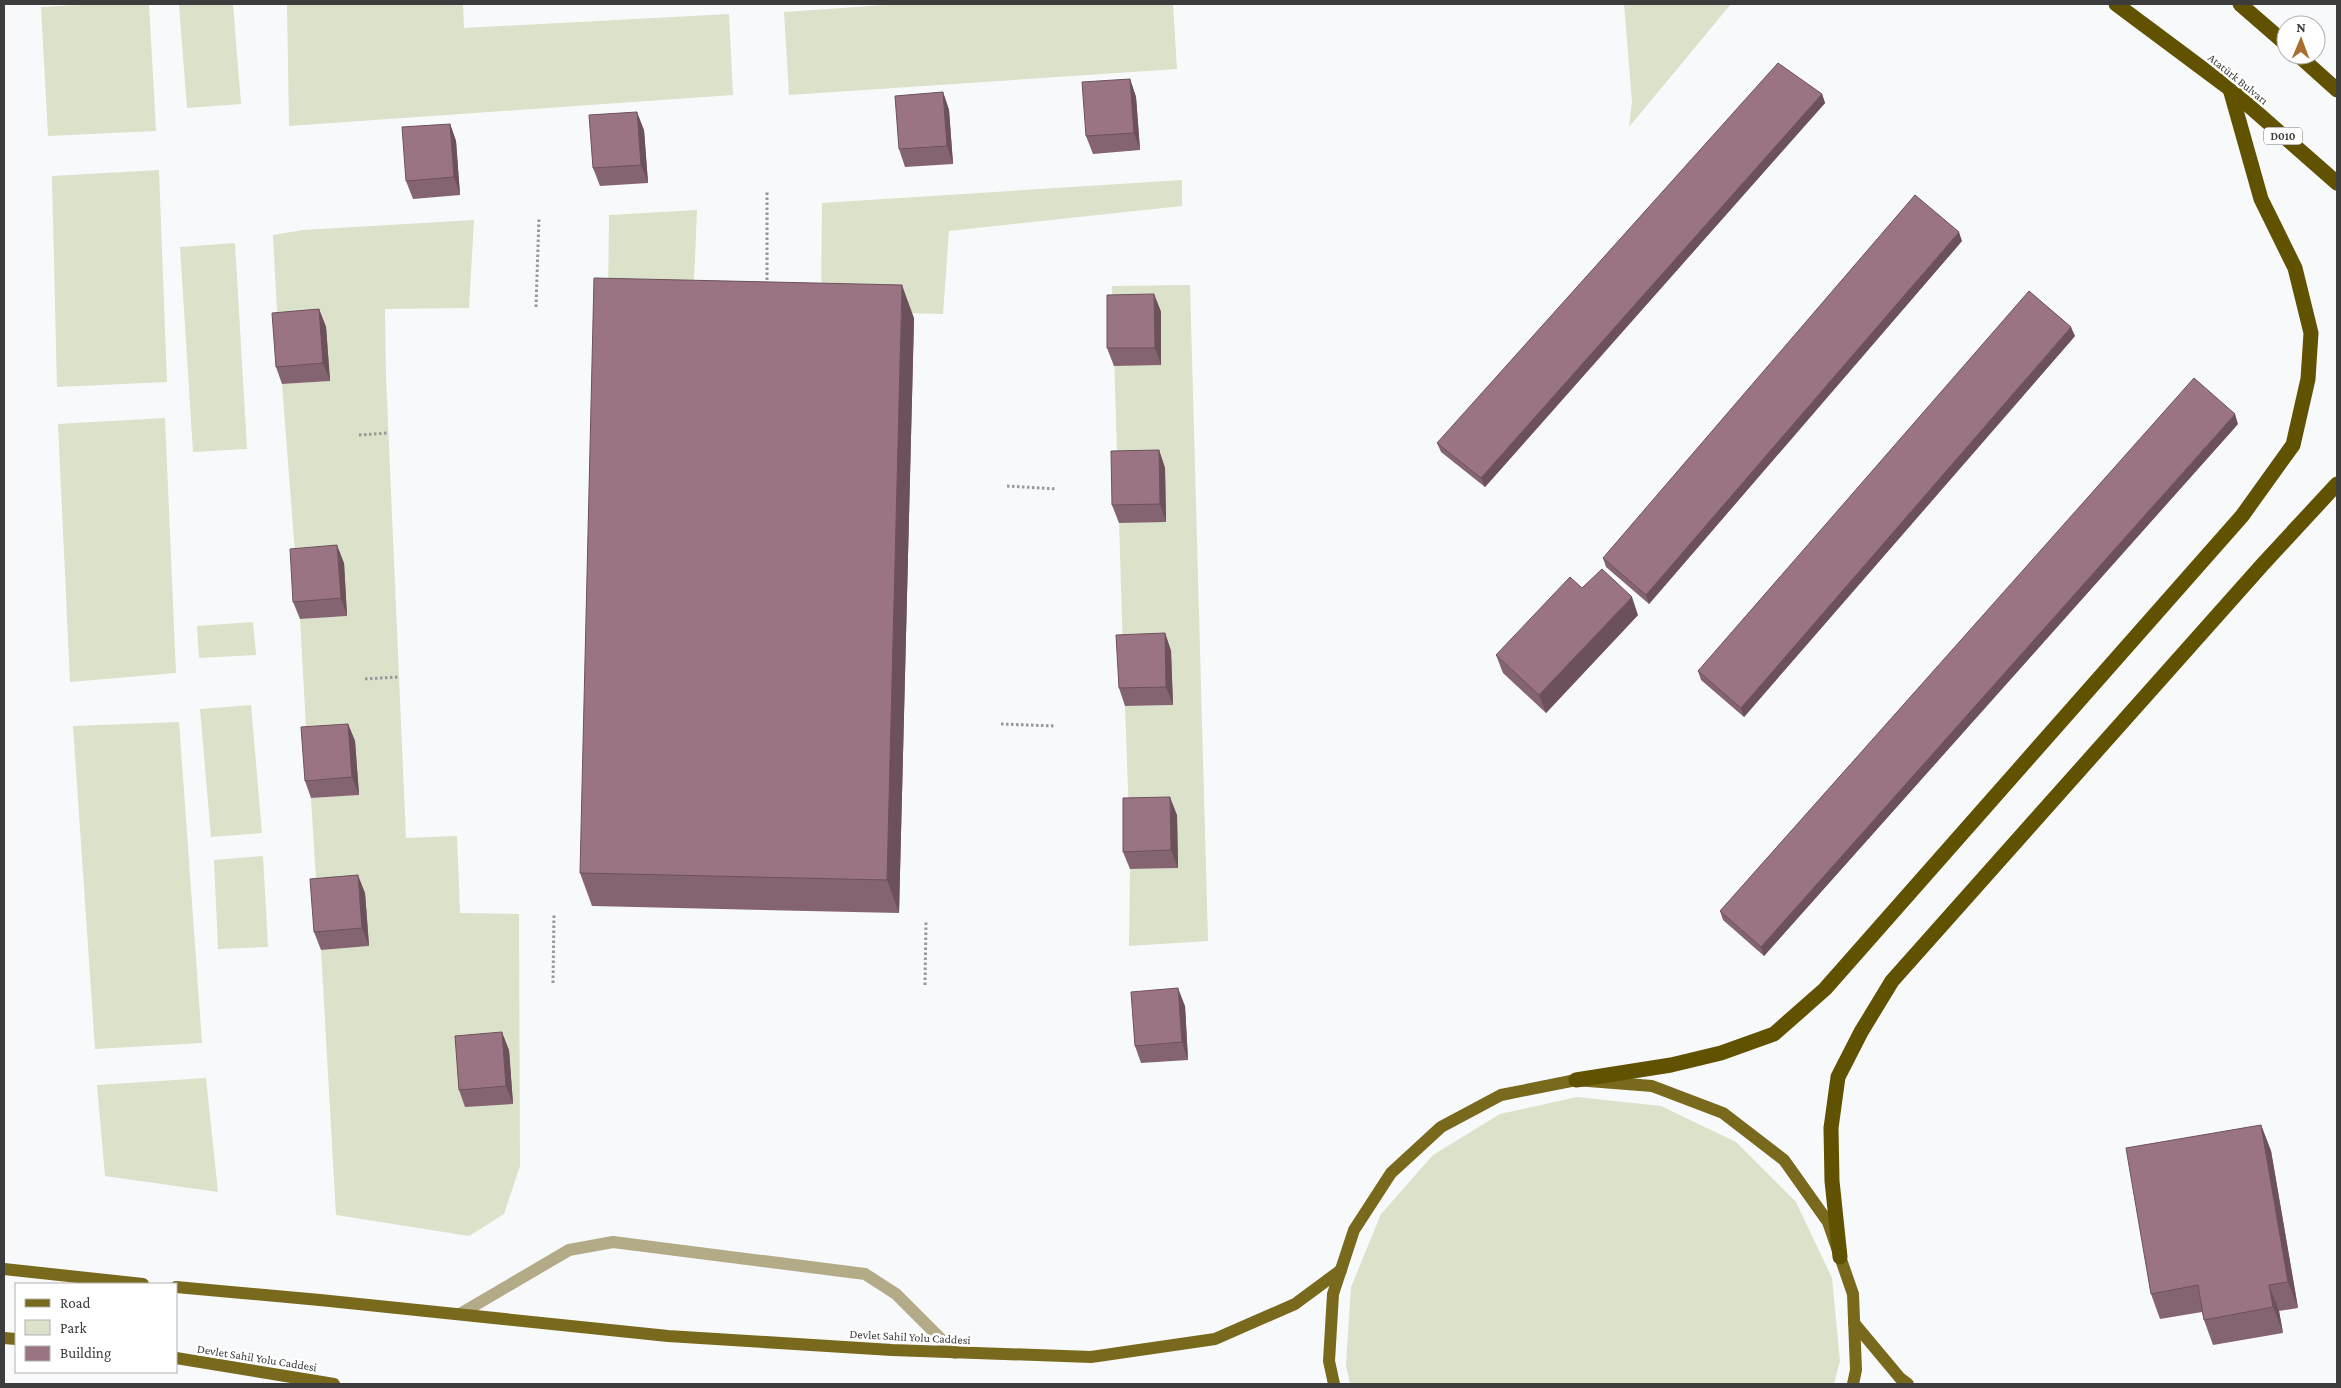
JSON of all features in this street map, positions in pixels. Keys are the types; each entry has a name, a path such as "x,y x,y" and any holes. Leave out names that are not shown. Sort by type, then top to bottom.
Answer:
{"highway":[{"name":"Atatürk Bulvarı","path":"2116,4 2230,89 2337,183"},
{"path":"2240,4 2276,35"},
{"path":"2309,65 2337,90"},
{"path":"1576,1080 1671,1065 1721,1053 1774,1034 1825,989 1947,848 2242,516 2293,445 2308,379 2310,333 2295,268 2261,199 2230,89"},
{"path":"1840,1257 1832,1181 1830,1128 1838,1077 1861,1032 1892,981 2256,572 2337,484"}],"main road":[{"path":"1334,1384 1329,1362 1333,1294 1354,1230 1391,1173 1441,1127 1501,1096 1576,1080 1652,1086 1724,1113 1784,1160 1828,1222 1853,1294 1856,1370 1852,1384"},
{"path":"4,1269 134,1283"},
{"name":"Devlet Sahil Yolu Caddesi","path":"178,1287 668,1336 955,1353 1091,1357 1215,1339 1295,1304 1341,1270"},
{"path":"1854,1323 1900,1378 1908,1384"},
{"name":"Devlet Sahil Yolu Caddesi","path":"178,1358 334,1384"}],"lane":[{"path":"460,1314 569,1250 613,1242 865,1274 896,1294 955,1353"}],"path":[{"path":"767,190 767,295"},
{"path":"536,307 539,217"},
{"path":"359,435 388,433"},
{"path":"1007,486 1057,489"},
{"path":"365,678 398,677"},
{"path":"1001,724 1055,726"},
{"path":"553,983 554,914"},
{"path":"925,984 926,922"}],"green space":[{"path":"94,4 149,4 156,131 48,136 41,7"},
{"path":"179,4 233,4 241,104 187,108"},
{"path":"287,4 463,4 464,28 729,14 733,95 289,126"},
{"path":"899,4 1173,4 1177,69 789,95 784,12"},
{"path":"1624,4 1731,4 1629,127 1632,102"},
{"path":"159,170 167,382 57,387 52,176"},
{"path":"1182,180 1182,206 949,231 943,314 821,311 822,203"},
{"path":"697,210 693,306 608,304 609,215"},
{"path":"474,220 469,308 385,309 386,377 406,838 457,836 460,913 519,914 520,1166 504,1214 469,1236 336,1215 321,950 368,946 317,897 311,798 358,795 307,745 300,619 347,616 296,566 282,384 330,381 278,331 273,235 303,230"},
{"path":"235,243 247,449 193,452 180,247"},
{"path":"1190,285 1208,941 1129,946 1130,869 1178,868 1129,816 1125,706 1173,705 1171,651 1123,653 1112,286"},
{"path":"165,418 176,673 70,682 58,424"},
{"path":"253,622 256,655 199,658 197,626"},
{"path":"251,705 262,833 211,837 200,709"},
{"path":"179,722 202,1043 95,1049 73,726"},
{"path":"263,856 268,947 218,949 214,860"},
{"path":"206,1078 218,1192 105,1176 97,1085"},
{"path":"1577,1097 1661,1106 1736,1142 1796,1202 1832,1278 1840,1361 1834,1384 1350,1384 1346,1365 1351,1287 1381,1214 1433,1155 1500,1114"}],"building":[{"path":"1778,63 1822,94 1481,478 1437,443"},
{"path":"1130,79 1134,133 1086,136 1082,82"},
{"path":"943,92 947,146 899,149 895,96"},
{"path":"637,112 641,165 593,168 589,115"},
{"path":"450,124 454,177 406,181 402,127"},
{"path":"1915,195 1959,232 1646,595 1603,558"},
{"path":"594,278 902,285 887,880 580,873"},
{"path":"2029,291 2071,327 1741,708 1698,671"},
{"path":"1154,294 1155,348 1107,348 1107,295"},
{"path":"319,309 323,363 276,367 272,313"},
{"path":"2194,378 2235,414 1761,947 1720,911"},
{"path":"1159,450 1160,504 1112,505 1111,451"},
{"path":"337,545 341,598 293,602 290,549"},
{"path":"1602,569 1632,597 1539,695 1496,655 1570,577 1582,588"},
{"path":"1165,633 1166,687 1119,688 1116,635"},
{"path":"348,724 352,777 305,781 301,727"},
{"path":"1170,797 1171,850 1123,852 1123,798"},
{"path":"358,875 362,928 314,932 310,879"},
{"path":"1178,988 1182,1042 1135,1046 1131,992"},
{"path":"502,1032 506,1086 459,1090 455,1036"},
{"path":"2261,1125 2288,1282 2269,1285 2273,1307 2204,1320 2198,1285 2151,1294 2126,1148"}]}
